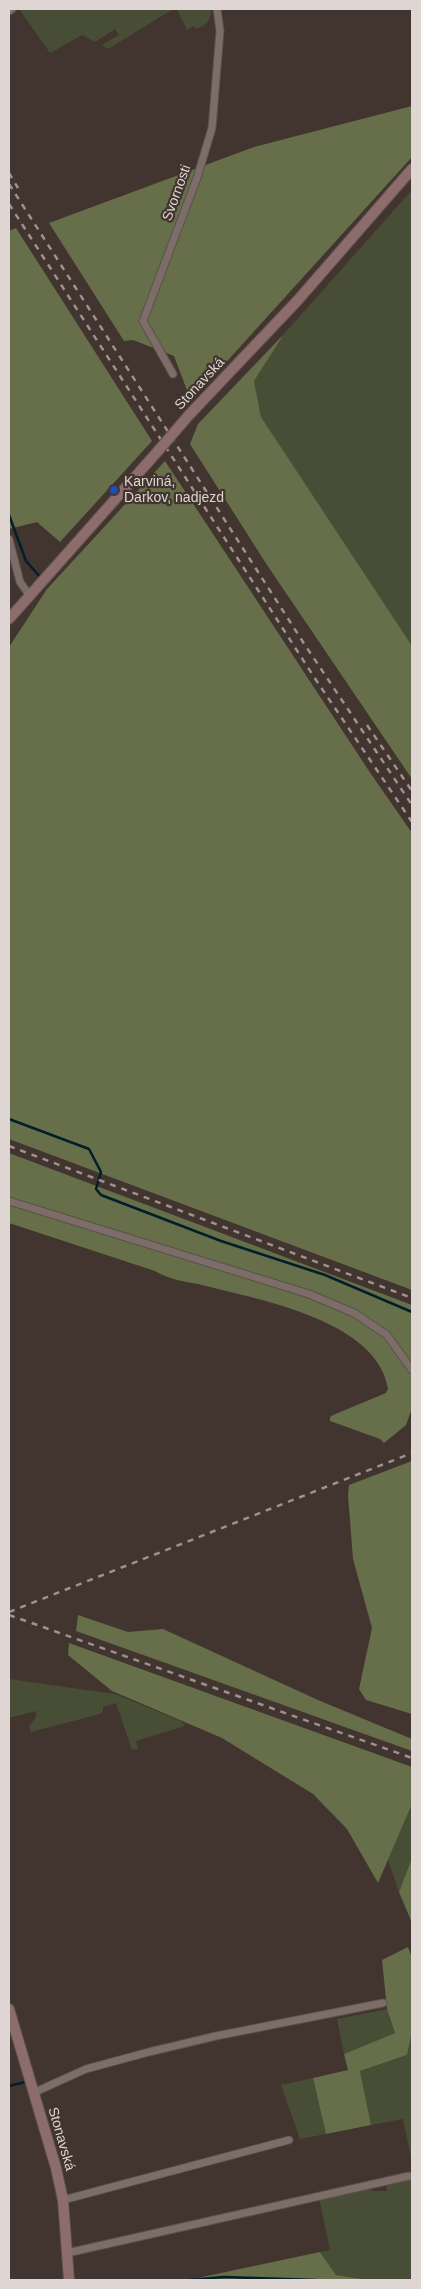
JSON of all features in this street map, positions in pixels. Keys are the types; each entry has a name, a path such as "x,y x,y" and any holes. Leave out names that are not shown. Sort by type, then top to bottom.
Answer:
{"street":[{"name":"Svornosti","path":"173,374 143,321 197,178 212,128 220,30 217,9"},
{"name":"Stonavská","path":"9,619 189,415 298,300 412,169"},
{"path":"9,539 20,582 30,596"},
{"path":"9,1201 309,1294 354,1313 387,1335 412,1370"},
{"path":"33,2093 86,2069 149,2052 216,2036 383,2003"},
{"name":"Stonavská","path":"9,2009 56,2168 62,2200 69,2280"},
{"path":"62,2200 289,2140"},
{"path":"67,2253 409,2176"}],"green space":[{"path":"19,9 173,9 108,49 102,45 119,35 115,29 95,42 82,35 50,53"},
{"path":"177,9 211,9 208,22 196,29 193,26 187,30"},
{"path":"412,106 412,157 191,401 174,356 133,340 124,341 49,223 254,147"},
{"path":"412,190 412,647 261,417 254,381 284,334"},
{"path":"16,228 152,441 60,542 37,522 9,529 9,231"},
{"path":"284,334 254,381 261,417 412,646 412,779 267,565 190,444 198,424"},
{"path":"165,461 369,771 412,833 412,1290 9,1139 9,647 47,589"},
{"path":"9,1153 412,1305 412,1408 406,1425 384,1443 380,1439 330,1421 330,1417 333,1415 386,1393 388,1389 380,1366 363,1346 341,1330 314,1317 285,1307 256,1298 173,1279 155,1271 9,1223"},
{"path":"412,1461 412,1714 366,1700 359,1689 372,1628 353,1559 348,1495 349,1485"},
{"path":"78,1615 128,1632 163,1629 318,1700 412,1739 412,1751 76,1631"},
{"path":"69,1643 412,1767 412,1804 378,1883 347,1829 313,1794 222,1738 112,1691 68,1655"},
{"path":"9,1679 115,1694 181,1721 185,1726 136,1741 138,1749 132,1750 116,1703 103,1707 103,1712 100,1714 31,1732 29,1727 36,1717 36,1711 9,1718"},
{"path":"412,1804 412,1858 399,1892 388,1860"},
{"path":"412,1858 412,1923 399,1892"},
{"path":"408,1947 412,1958 412,2032 407,2055 360,2071 371,2125 326,2134 313,2078 348,2070 344,2054 395,2033 387,2009 382,1960"},
{"path":"387,2009 395,2033 344,2054 337,2019"},
{"path":"412,2032 412,2162 403,2119 371,2125 360,2071 407,2055"},
{"path":"313,2078 326,2134 300,2139 281,2085"},
{"path":"412,2175 412,2280 368,2280 336,2275 320,2252 330,2250 319,2198 369,2188 373,2191 387,2191 386,2183 410,2179"},
{"path":"320,2252 336,2275 368,2280 188,2280"}],"waterway":[{"path":"9,515 26,561 41,578"},
{"path":"9,1119 89,1149 101,1172 96,1189 101,1195 221,1241 325,1275 412,1312"},
{"path":"9,2086 25,2082"},
{"path":"189,2280 224,2277 316,2280"}],"railway":[{"path":"9,173 18,188"},
{"path":"9,184 303,642 412,805"},
{"path":"9,204 316,680 412,822"},
{"path":"367,725 412,791"},
{"path":"9,1146 412,1298"},
{"path":"9,1612 412,1453"},
{"path":"9,1615 412,1758"}],"place":[{"name":"Karviná, Darkov, nadjezd","path":"114,490"}]}
